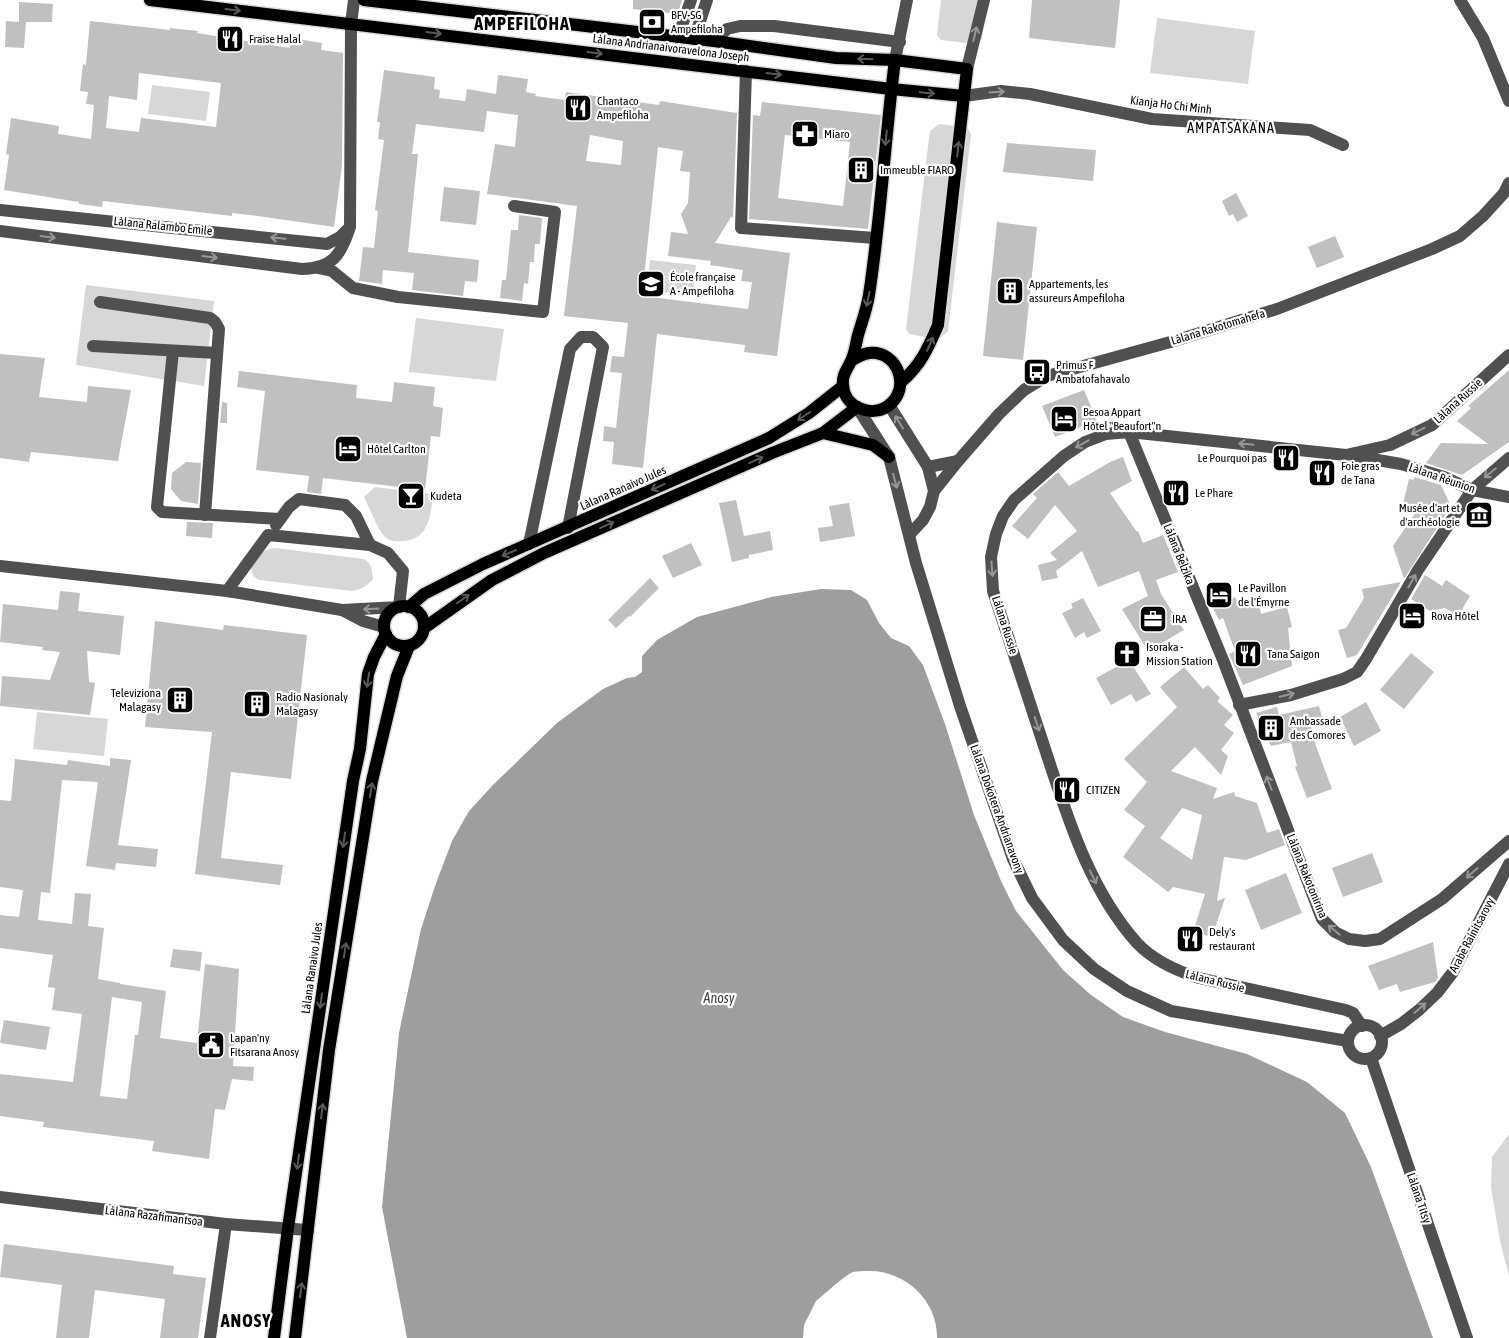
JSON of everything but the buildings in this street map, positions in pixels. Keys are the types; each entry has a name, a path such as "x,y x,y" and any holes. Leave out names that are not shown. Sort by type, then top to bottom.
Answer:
{"main road":[{"name":"Làlana Andrianaivoravelona Joseph","path":"150,0 891,89"},
{"name":"Làlana Andrianaivoravelona Joseph","path":"364,0 714,41 836,58 895,60"},
{"path":"852,360 869,353 879,354 895,364 900,373 901,382 898,395 889,405 878,411 866,411 847,400 842,386 844,372 852,360 869,296 895,60 967,68 938,325 924,357 910,375 901,382"},
{"name":"Kianja Ho Chi Minh","path":"891,89 964,96"},
{"name":"Làlana Ranaivo Jules","path":"404,607 424,594 482,564 568,528 769,438 809,413 842,386"},
{"path":"295,1338 329,1050 372,781 397,676 409,646 419,639 424,628 492,580 544,553 772,453 823,433 857,407"},
{"path":"823,433 873,445 889,457"},
{"path":"409,646 395,644 390,640 385,631 385,618 391,610 404,607 415,610 420,615 424,628"},
{"name":"Làlana Ranaivo Jules","path":"274,1338 351,790 360,749 368,674 385,631"}],"street":[{"path":"318,268 334,259 344,244 350,227 351,24 354,0"},
{"path":"678,37 691,0"},
{"path":"694,39 707,0"},
{"path":"895,60 907,0"},
{"path":"967,68 984,0"},
{"path":"1460,0 1483,38 1509,101"},
{"path":"714,41 727,29 740,26 774,26 900,42"},
{"path":"746,71 741,228 875,238"},
{"name":"Kianja Ho Chi Minh","path":"964,96 1002,91 1030,94 1152,119 1310,130 1343,145"},
{"name":"Làlana Rakotomahefa","path":"934,491 999,414 1024,390 1047,376 1174,341 1277,309 1432,249 1460,236 1483,216 1504,193 1509,183"},
{"path":"0,231 302,269 318,268 332,271 353,288 389,295 543,312 555,212 514,206"},
{"name":"Làlana Ralambo Emile","path":"0,210 327,244 340,237 350,227"},
{"path":"100,302 210,318 219,329 205,515"},
{"path":"529,544 570,349 581,338 593,337 603,347 568,528"},
{"path":"93,346 217,353"},
{"path":"173,351 157,507 162,512 280,519"},
{"name":"Làlana Russie","path":"1362,1026 1353,1013 1346,1010 1199,978 1178,971 1156,959 1138,944 1120,921 1099,889 1079,848 993,591 991,557 996,534 1003,516 1014,500 1064,456 1085,442 1106,434 1129,432 1346,455 1390,445 1432,425 1509,355"},
{"path":"889,405 928,467 934,491 930,507 923,520 910,534"},
{"name":"Làlana Dokotera Andrianavony","path":"857,407 889,457 916,563 960,706 1012,858 1032,898 1063,940 1094,969 1127,992 1171,1011 1348,1041"},
{"name":"Làlana Belzika","path":"1129,432 1240,705"},
{"name":"Làlana Réunion","path":"1346,455 1402,464 1444,477 1472,490 1509,497"},
{"path":"1240,705 1291,695 1343,679 1357,672 1418,570 1472,490 1509,458"},
{"path":"928,467 958,461"},
{"path":"227,591 289,507 299,499 345,505 356,516 370,545"},
{"path":"0,566 227,591 342,610 404,607 403,571 388,553 370,545 268,535"},
{"path":"342,610 385,631"},
{"name":"Làlana Rakotonirina","path":"1240,705 1322,918 1335,932 1349,939 1365,941 1380,938 1442,899 1509,841"},
{"name":"Arabe Rainitsarovy","path":"1380,1036 1401,1024 1419,1010 1437,993 1453,972 1509,864"},
{"path":"1362,1026 1373,1028 1380,1036 1381,1046 1379,1051 1371,1058 1354,1056 1348,1046 1348,1041 1353,1031 1362,1026"},
{"name":"Làlana Titsy","path":"1371,1058 1467,1338"},
{"name":"Làlana Razafimantsoa","path":"0,1197 226,1224 308,1230"},
{"path":"210,1338 226,1224"}],"shaded area":[{"path":"941,0 987,0 982,39 975,44 941,40 937,35"},
{"path":"1157,18 1255,31 1248,84 1150,73"},
{"path":"152,85 210,92 206,121 148,114"},
{"path":"939,124 965,127 971,135 948,331 940,337 930,338 909,334 906,329 930,131"},
{"path":"650,260 696,265 693,296 646,290"},
{"path":"86,285 214,301 204,386 76,365"},
{"path":"416,318 504,329 496,381 409,372"},
{"path":"375,487 433,494 427,525 418,536 412,540 398,541 390,540 384,536 364,497"},
{"path":"275,548 363,559 370,564 373,579 364,587 352,591 259,580 253,576 251,569 255,560 262,552"},
{"path":"37,712 108,719 104,756 33,749"},
{"path":"1509,1134 1509,1276 1500,1241 1491,1188 1492,1157"}],"water":[{"name":"Anosy","path":"821,589 851,590 867,600 879,623 891,638 909,646 923,665 945,724 974,815 1001,881 1016,911 1063,970 1091,995 1123,1017 1165,1032 1247,1054 1307,1082 1345,1113 1371,1167 1433,1338 937,1338 936,1324 932,1312 917,1290 895,1276 882,1272 858,1271 848,1275 828,1291 817,1304 808,1321 804,1338 407,1338 382,1207 399,1033 421,929 452,841 469,811 557,723 603,689 627,678 635,677 642,672 642,656 657,640 697,617 771,597"}],"pier":[{"path":"849,1278 829,1294 813,1315 807,1338 803,1338 804,1325 816,1301 836,1284"}],"place":[{"name":"BFV-SG Ampefiloha","path":"652,22"},
{"name":"Fraise Halal","path":"230,39"},
{"name":"Chantaco Ampefiloha","path":"578,108"},
{"name":"Miaro","path":"805,134"},
{"name":"Immeuble FIARO","path":"861,170"},
{"name":"École française A - Ampefiloha","path":"651,284"},
{"name":"Appartements, les assureurs Ampefiloha","path":"1010,291"},
{"name":"Primus F Ambatofahavalo","path":"1037,372"},
{"name":"Besoa Appart Hôtel \"Beaufort\"n","path":"1064,419"},
{"name":"Hôtel Carlton","path":"348,449"},
{"name":"Le Pourquoi pas","path":"1286,458"},
{"name":"Foie gras de Tana","path":"1322,473"},
{"name":"Le Phare","path":"1176,493"},
{"name":"Kudeta","path":"411,496"},
{"name":"Musée d'art et d'archéologie","path":"1479,515"},
{"name":"Le Pavillon de l'Émyrne","path":"1219,595"},
{"name":"Rova Hôtel","path":"1412,616"},
{"name":"IRA","path":"1153,619"},
{"name":"Isoraka - Mission Station","path":"1127,654"},
{"name":"Tana Saigon","path":"1248,654"},
{"name":"Televiziona Malagasy","path":"180,700"},
{"name":"Radio Nasionaly Malagasy","path":"257,704"},
{"name":"Ambassade des Comores","path":"1271,728"},
{"name":"CITIZEN","path":"1067,790"},
{"name":"Dely's restaurant","path":"1190,939"},
{"name":"Lapan'ny Fitsarana Anosy","path":"211,1045"}],"district":[{"name":"AMPEFILOHA","path":"522,23"},
{"name":"AMPATSAKANA","path":"1231,128"},
{"name":"ANOSY","path":"246,1320"}]}
